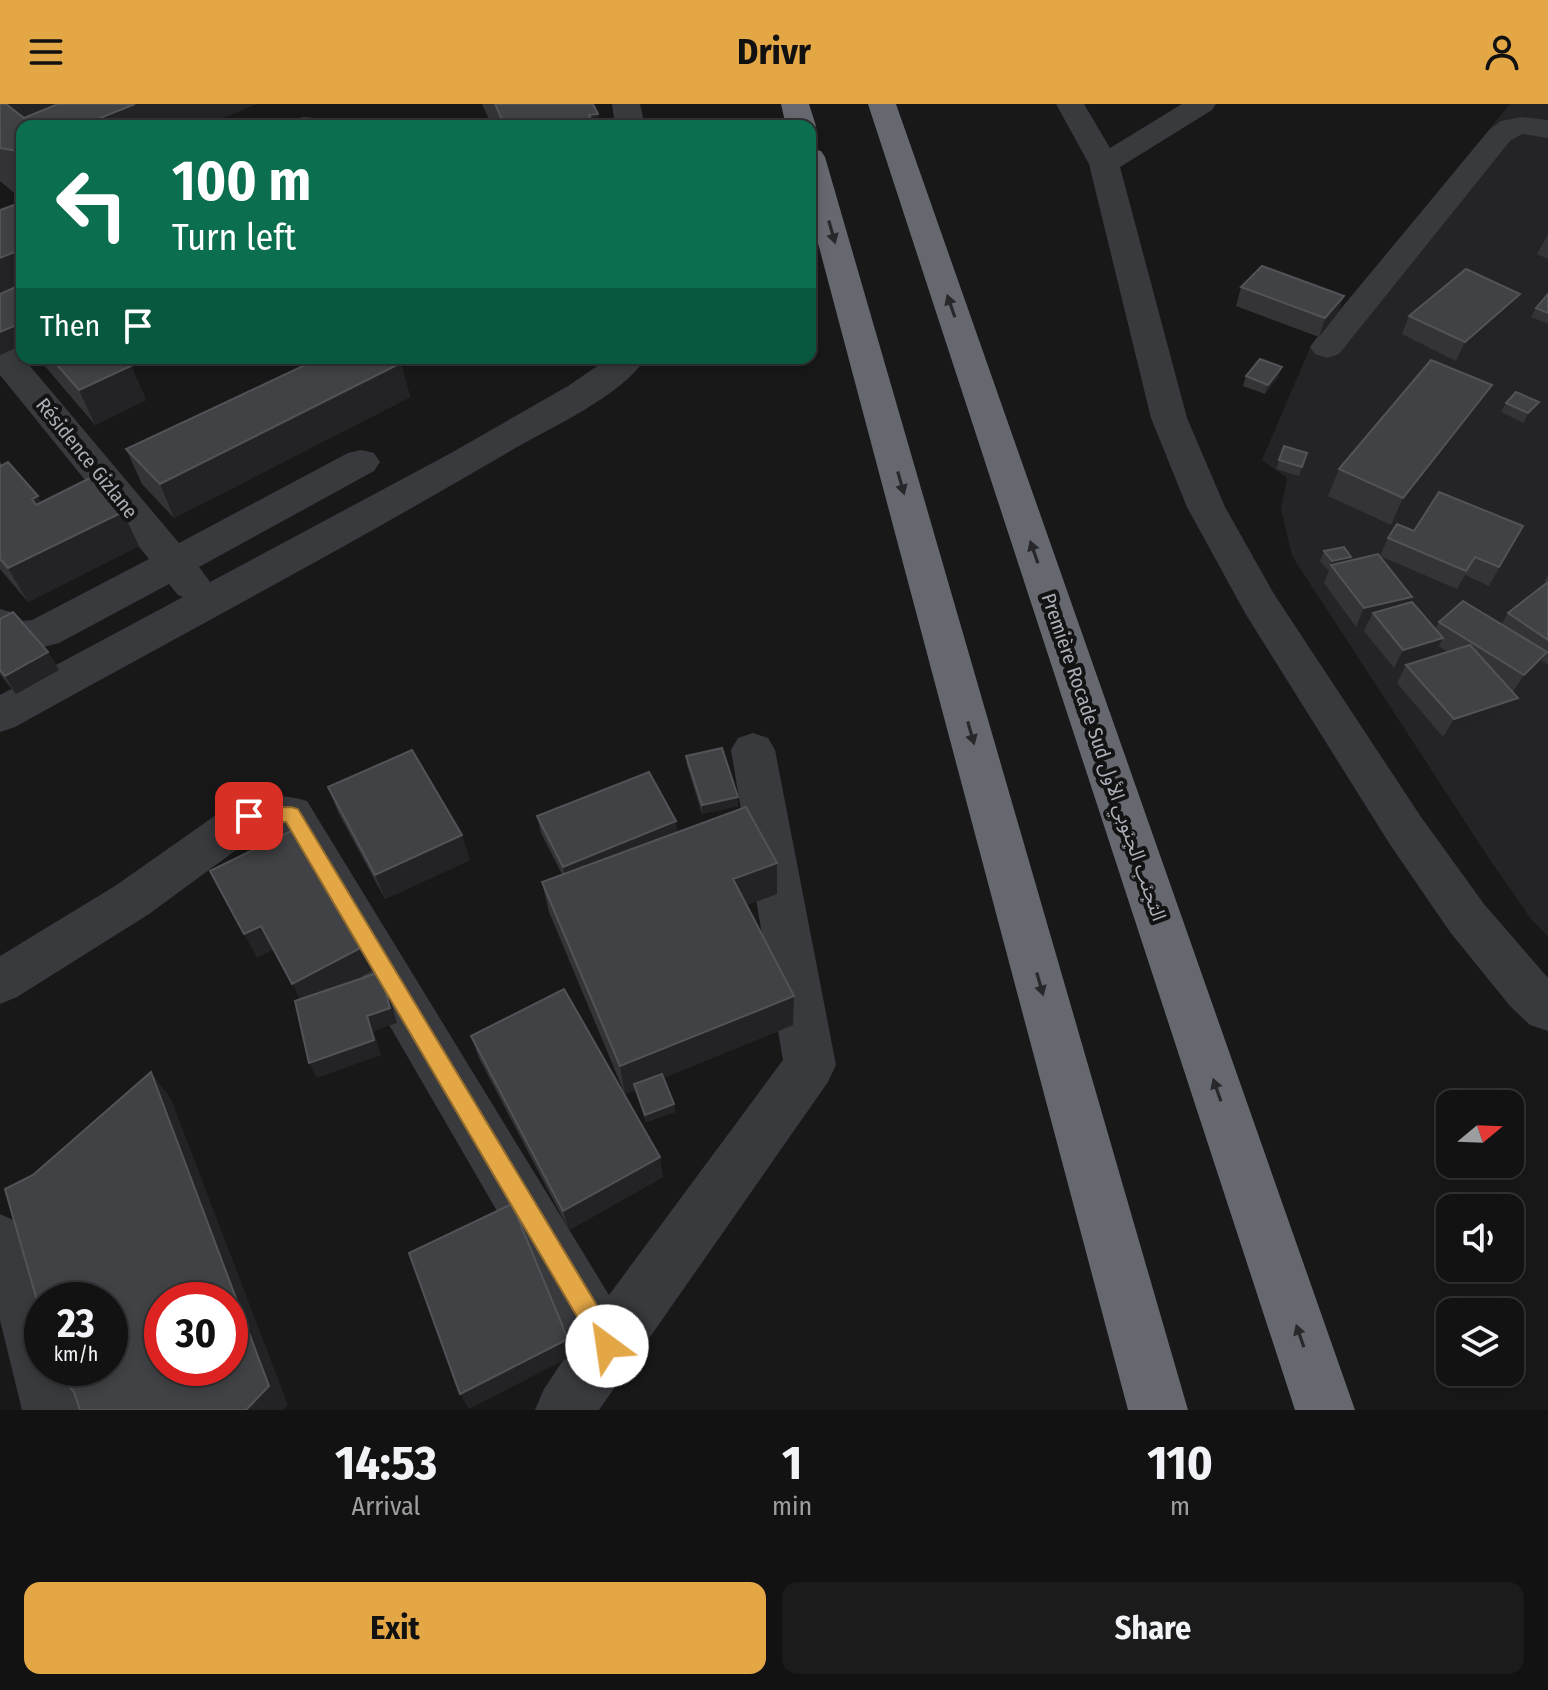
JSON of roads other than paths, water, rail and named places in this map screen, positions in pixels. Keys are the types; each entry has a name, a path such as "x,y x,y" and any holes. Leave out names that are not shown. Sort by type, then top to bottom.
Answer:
{"highway":[{"name":"Première Rocade Sud التجنب الجنوبي الأول","path":"882,104 1325,1410"},
{"path":"816,179 1158,1410"}],"street":[{"path":"1070,104 1104,164 1169,418 1206,507 1259,603 1405,830 1467,918 1527,990 1548,1009"},
{"path":"1104,164 1202,104"},
{"path":"1327,347 1500,135 1510,126 1524,124 1548,129"},
{"name":"Résidence Gizlane","path":"24,364 172,562 206,602"},
{"path":"0,715 472,458 581,394 621,364"},
{"path":"0,624 14,636 25,638 38,634 361,462"},
{"path":"565,1410 607,1346 810,1065 753,750"},
{"path":"0,982 132,900 249,816 291,814 607,1346"},
{"path":"0,1242 21,1291 52,1410"}]}
